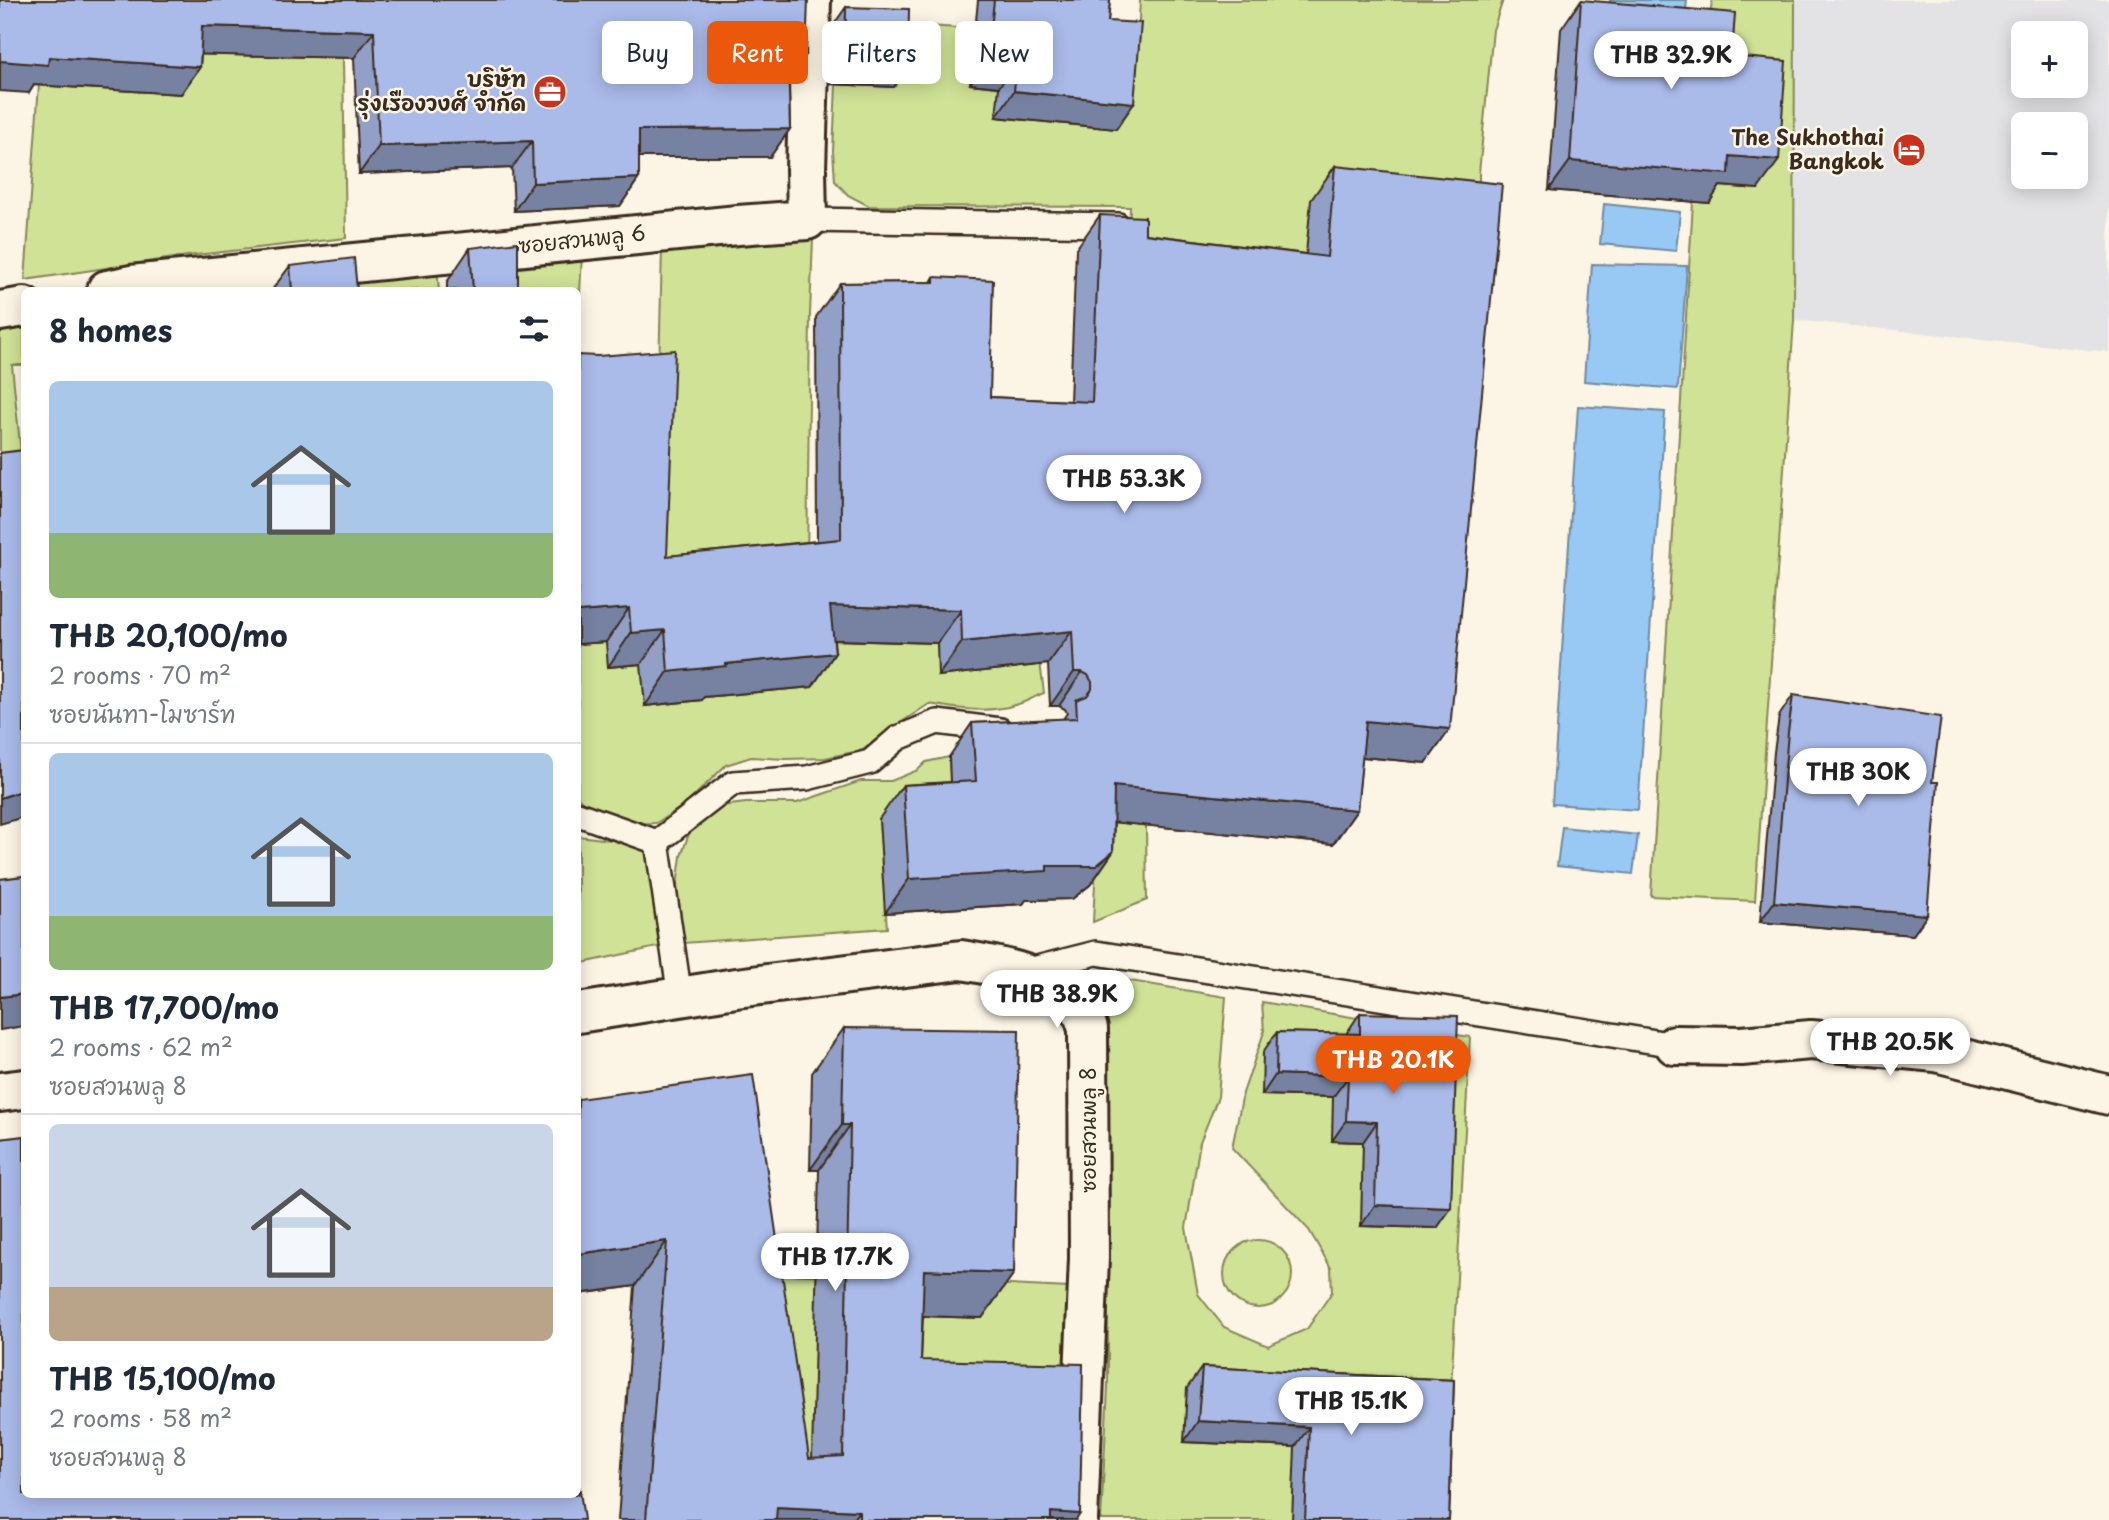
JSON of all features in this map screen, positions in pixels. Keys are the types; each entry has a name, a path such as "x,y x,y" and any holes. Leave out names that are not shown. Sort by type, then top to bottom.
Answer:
{"street":[{"path":"807,220 811,0"},
{"name":"ซอยสวนพลู 6","path":"121,287 807,220"},
{"path":"0,311 21,308"},
{"name":"ซอยสวนพลู 8","path":"581,1013 961,960 1018,972 1068,996 1082,1011 1088,1029 1088,1258 1078,1520"},
{"path":"1675,1045 1741,1046 1811,1040 1936,1052 2109,1095"},
{"path":"0,1092 21,1089"}],"lane":[{"name":"ซอยสวนพลู 6","path":"807,220 1118,225"},
{"path":"657,842 733,783 807,778 870,762 898,738 937,722 999,731 1022,726"},
{"path":"581,815 657,842"},
{"path":"657,842 680,997"},
{"path":"1018,972 1096,953 1675,1045"}],"shaded area":[{"name":"The Sukhothai Bangkok","path":"1795,0 2109,0 2109,352 1794,320"}],"green space":[{"path":"45,0 342,0 346,238 187,256 25,280"},
{"path":"1140,0 1503,0 1493,30 1479,173 1479,218 1303,291 1146,826 1147,900 1093,922 1130,207 869,206 848,195 835,181 833,151 836,84 941,84 941,27 955,28 955,84 1053,84 1053,34 1138,40"},
{"path":"1712,0 1795,0 1794,320 1755,901 1651,896 1693,202"},
{"path":"813,239 807,567 1038,647 1044,693 1021,703 996,709 962,709 929,704 863,750 825,758 751,757 726,765 685,805 656,823 620,824 591,811 581,800 581,590 654,582 662,248"},
{"path":"582,254 580,287 500,287 500,259"},
{"path":"437,268 439,287 336,287 335,282"},
{"path":"21,328 21,365 12,365 21,474 0,477 0,332"},
{"path":"949,757 952,814 879,819 887,928 684,943 677,886 681,856 691,828 721,806 797,803 861,781 891,781 918,770 926,762"},
{"path":"581,836 636,843 650,852 662,946 581,963"},
{"path":"1107,977 1226,997 1218,1097 1200,1142 1186,1228 1198,1294 1224,1327 1268,1346 1307,1329 1332,1292 1331,1268 1309,1230 1232,1148 1243,1093 1264,1032 1262,1002 1470,1037 1444,1520 1101,1520 1108,1387"},
{"path":"1251,1240 1265,1240 1277,1245 1287,1255 1292,1274 1287,1293 1277,1303 1265,1308 1251,1308 1239,1303 1229,1293 1224,1281 1224,1267 1229,1255 1239,1245"},
{"path":"769,1273 1069,1288 1067,1419 771,1464"}],"water":[{"path":"1610,0 1687,0 1684,32 1608,25"},
{"path":"1604,204 1680,212 1676,251 1600,244"},
{"path":"1592,264 1687,266 1678,389 1584,381"},
{"path":"1578,406 1665,412 1638,810 1552,804"},
{"path":"1562,827 1638,835 1633,874 1557,866"}],"building":[{"path":"0,0 808,0 807,21 707,21 707,84 789,84 790,129 639,130 639,178 533,183 532,141 379,146 374,31 202,26 200,67 49,57 48,65 0,61"},
{"path":"994,0 1110,0 1108,21 1141,23 1134,103 1014,91 1015,84 1053,84 1053,21 992,21"},
{"path":"1581,0 1735,13 1732,56 1786,61 1779,160 1730,156 1729,174 1570,161"},
{"path":"846,7 909,9 909,21 846,21"},
{"path":"1335,166 1502,184 1450,729 1366,721 1357,810 1114,786 1113,852 1096,866 1047,866 1047,871 909,879 903,785 976,781 972,723 1077,718 1076,700 1087,696 1092,689 1092,682 1088,675 1074,672 1072,631 962,642 961,610 830,606 835,653 668,672 665,630 631,633 629,608 581,612 581,355 675,350 667,556 841,539 840,283 934,282 934,277 993,280 990,397 1092,402 1100,215 1145,217 1145,234 1327,257"},
{"path":"518,242 518,287 473,287 470,248"},
{"path":"354,258 357,287 292,287 290,266"},
{"path":"21,450 21,791 0,798 0,453"},
{"path":"1793,695 1941,717 1932,782 1938,782 1927,915 1774,902"},
{"path":"21,876 21,994 0,997 0,879"},
{"path":"1360,1013 1458,1016 1451,1208 1375,1205 1377,1122 1346,1121 1348,1077 1276,1074 1277,1032 1360,1034"},
{"path":"844,1028 1019,1030 1014,1273 924,1270 921,1360 1083,1364 1080,1514 1051,1512 1051,1520 859,1520 859,1511 777,1507 776,1520 646,1520 667,1241 581,1254 581,1099 753,1075 809,1458 843,1456 850,1125 842,1125"},
{"path":"21,1136 21,1498 581,1498 584,1520 0,1520 0,1139"},
{"path":"1202,1367 1454,1380 1449,1520 1305,1520 1309,1427 1198,1421"}],"place":[{"name":"บริษัท รุ่งเรืองวงศ์ จำกัด","path":"550,92"},
{"name":"The Sukhothai Bangkok","path":"1909,150"}]}
